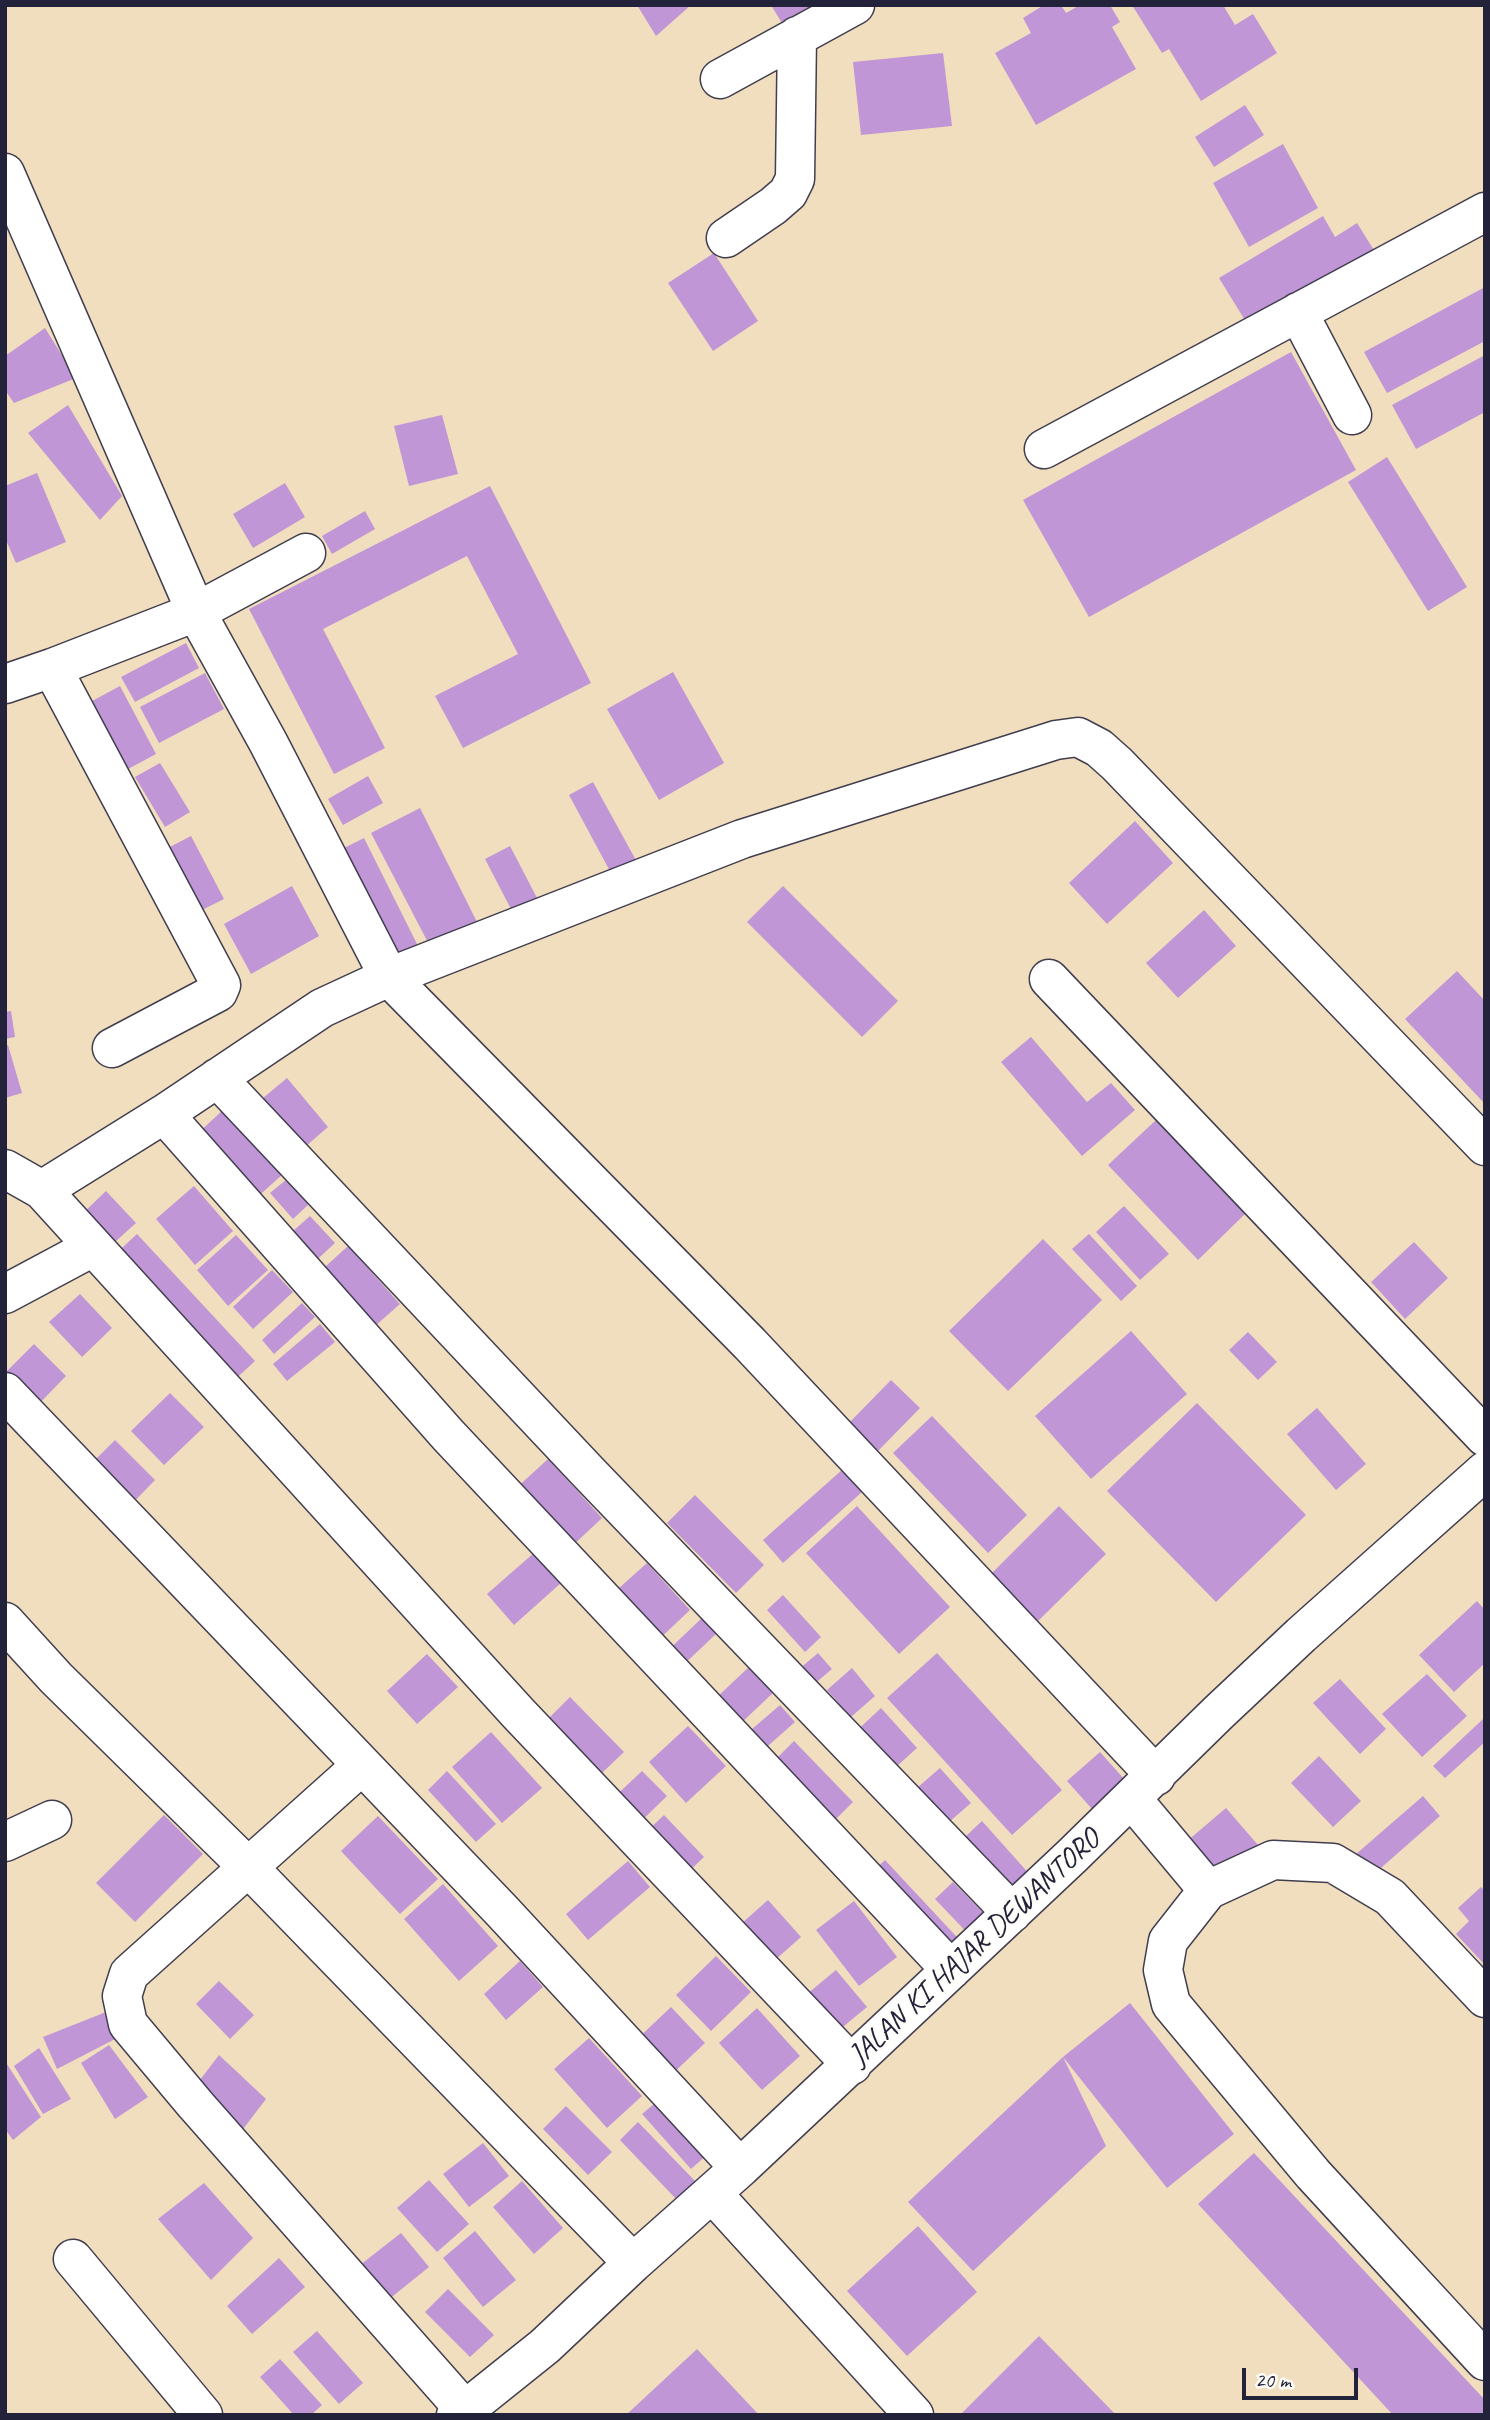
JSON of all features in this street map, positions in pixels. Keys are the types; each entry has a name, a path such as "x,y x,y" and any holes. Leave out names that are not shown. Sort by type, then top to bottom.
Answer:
{"street":[{"path":"720,79 855,5"},
{"path":"726,238 773,206 788,193 795,179 797,36"},
{"path":"5,173 196,612 268,742 389,977 750,1344 1144,1788 1208,1890"},
{"path":"1044,449 1485,212"},
{"path":"1298,312 1352,415"},
{"path":"5,684 196,612 306,553"},
{"path":"52,668 221,985 218,992 112,1048"},
{"path":"42,1190 163,1114 322,1008 389,977 742,839 1056,740 1078,737 1099,747 1117,764 1485,1146"},
{"path":"1048,979 1485,1437"},
{"path":"217,1077 606,1491 1012,1913"},
{"path":"163,1114 448,1435 951,1970"},
{"path":"5,1169 42,1190 509,1703 852,2065"},
{"path":"5,1294 93,1247"},
{"path":"5,1392 502,1911 740,2168"},
{"name":"JALAN KI HAJAR DEWANTORO","path":"461,2413 545,2346 852,2065 1301,1635 1485,1471"},
{"path":"5,1622 56,1678 248,1868 633,2263"},
{"path":"361,1766 129,1974 122,1996 128,2024 461,2413"},
{"path":"5,1842 52,1820"},
{"path":"1485,1998 1390,1897 1333,1863 1273,1860 1208,1890 1168,1941 1163,1970 1171,2004 1312,2174 1485,2361"},
{"path":"712,2193 915,2415"},
{"path":"73,2259 203,2415"}],"building":[{"path":"637,5 691,5 656,36"},
{"path":"771,5 820,5 785,28"},
{"path":"1044,5 1061,5 1066,13 1080,5 1110,5 1120,22 1112,27 1136,69 1036,125 995,53 1031,33 1023,18"},
{"path":"1132,5 1223,5 1235,25 1253,14 1277,53 1201,101 1169,49 1162,53"},
{"path":"943,53 952,126 861,135 853,62"},
{"path":"1245,105 1264,135 1214,167 1195,137"},
{"path":"1283,144 1318,208 1249,247 1213,183"},
{"path":"1323,216 1335,237 1357,223 1377,255 1251,330 1219,278"},
{"path":"714,253 758,321 713,351 668,283"},
{"path":"1485,287 1485,341 1387,393 1364,352"},
{"path":"45,328 76,378 14,403 5,390 5,356"},
{"path":"1291,352 1356,470 1089,617 1023,500"},
{"path":"1485,355 1485,412 1416,449 1392,405"},
{"path":"68,405 122,496 100,520 28,433"},
{"path":"442,415 458,474 409,486 394,426"},
{"path":"1387,457 1467,587 1428,611 1348,482"},
{"path":"37,473 66,542 16,563 5,538 5,486"},
{"path":"285,483 305,517 253,548 233,514"},
{"path":"490,486 591,683 463,748 435,696 518,654 467,556 323,629 385,748 334,774 249,609"},
{"path":"365,511 375,529 332,554 322,536"},
{"path":"186,643 199,668 135,702 121,677"},
{"path":"673,672 724,763 659,800 607,709"},
{"path":"205,673 224,709 159,743 140,707"},
{"path":"120,686 156,754 117,775 81,707"},
{"path":"160,763 190,812 165,827 135,777"},
{"path":"368,776 383,803 343,825 328,799"},
{"path":"593,782 643,873 618,886 569,795"},
{"path":"420,808 482,932 435,956 371,833"},
{"path":"1135,821 1173,863 1107,924 1069,883"},
{"path":"191,836 224,899 194,914 162,851"},
{"path":"364,838 423,956 402,966 344,848"},
{"path":"510,846 537,898 512,911 485,859"},
{"path":"292,886 319,936 251,974 224,924"},
{"path":"783,886 898,1001 862,1037 747,922"},
{"path":"1204,910 1236,946 1178,998 1146,963"},
{"path":"1457,971 1485,1001 1485,1104 1405,1019"},
{"path":"11,1011 15,1037 5,1039 5,1012"},
{"path":"1031,1037 1087,1102 1111,1083 1135,1110 1082,1156 1001,1062"},
{"path":"8,1045 22,1093 5,1098 5,1046"},
{"path":"287,1078 328,1127 298,1153 257,1103"},
{"path":"224,1109 283,1174 253,1201 195,1136"},
{"path":"1156,1120 1245,1214 1198,1260 1108,1165"},
{"path":"287,1179 309,1204 293,1219 270,1193"},
{"path":"194,1186 233,1231 195,1265 156,1219"},
{"path":"106,1191 136,1223 106,1250 77,1219"},
{"path":"1124,1206 1169,1254 1140,1280 1096,1232"},
{"path":"310,1216 335,1243 308,1268 283,1240"},
{"path":"137,1234 255,1361 228,1386 110,1259"},
{"path":"1089,1234 1137,1286 1121,1301 1072,1249"},
{"path":"236,1235 268,1270 228,1306 197,1270"},
{"path":"1043,1239 1102,1300 1008,1391 949,1331"},
{"path":"1414,1242 1448,1278 1405,1319 1371,1282"},
{"path":"348,1246 400,1304 366,1334 314,1277"},
{"path":"272,1270 293,1292 253,1329 233,1307"},
{"path":"80,1294 112,1328 82,1357 49,1322"},
{"path":"302,1303 315,1317 274,1354 262,1340"},
{"path":"320,1324 335,1342 287,1381 273,1364"},
{"path":"1131,1331 1187,1394 1091,1479 1035,1416"},
{"path":"1248,1332 1277,1362 1258,1380 1229,1350"},
{"path":"34,1344 66,1376 33,1410 5,1382 5,1373"},
{"path":"891,1380 920,1408 878,1451 849,1423"},
{"path":"170,1393 204,1427 164,1465 131,1431"},
{"path":"1197,1403 1306,1515 1216,1602 1107,1491"},
{"path":"1317,1408 1366,1464 1336,1490 1287,1434"},
{"path":"932,1416 1027,1515 988,1553 893,1453"},
{"path":"115,1440 155,1480 126,1510 85,1470"},
{"path":"548,1459 602,1518 568,1550 513,1491"},
{"path":"842,1470 862,1492 783,1563 763,1540"},
{"path":"695,1495 764,1565 736,1593 667,1523"},
{"path":"857,1506 950,1607 899,1654 806,1553"},
{"path":"1059,1506 1106,1554 1036,1623 989,1576"},
{"path":"535,1552 561,1583 514,1625 487,1594"},
{"path":"647,1563 690,1610 653,1645 609,1597"},
{"path":"783,1595 821,1637 805,1652 767,1610"},
{"path":"1477,1601 1485,1610 1485,1663 1454,1692 1419,1655"},
{"path":"703,1617 718,1632 677,1671 662,1656"},
{"path":"818,1653 832,1669 805,1692 791,1676"},
{"path":"937,1653 1062,1790 1012,1835 887,1698"},
{"path":"427,1654 458,1687 417,1724 387,1691"},
{"path":"750,1666 774,1692 739,1725 715,1699"},
{"path":"852,1668 875,1696 851,1717 827,1690"},
{"path":"1427,1674 1467,1716 1422,1757 1382,1714"},
{"path":"1340,1679 1386,1729 1360,1754 1313,1703"},
{"path":"570,1697 624,1752 602,1773 548,1719"},
{"path":"780,1705 795,1722 760,1753 745,1735"},
{"path":"881,1708 917,1748 885,1777 849,1738"},
{"path":"1483,1719 1485,1742 1445,1778 1433,1766"},
{"path":"688,1726 726,1766 686,1803 649,1762"},
{"path":"491,1732 542,1788 502,1823 452,1767"},
{"path":"794,1741 853,1802 828,1827 769,1766"},
{"path":"1100,1752 1125,1780 1092,1809 1067,1781"},
{"path":"1319,1756 1361,1801 1333,1827 1291,1783"},
{"path":"940,1768 971,1803 941,1829 910,1794"},
{"path":"447,1771 496,1824 476,1842 428,1790"},
{"path":"642,1771 667,1796 632,1830 607,1804"},
{"path":"1423,1796 1440,1816 1373,1875 1355,1855"},
{"path":"1226,1808 1258,1845 1219,1880 1186,1842"},
{"path":"164,1815 203,1854 135,1922 96,1883"},
{"path":"664,1815 704,1857 686,1874 646,1832"},
{"path":"378,1816 438,1879 400,1914 341,1851"},
{"path":"982,1821 1032,1877 1016,1891 966,1836"},
{"path":"885,1860 968,1949 951,1965 868,1876"},
{"path":"628,1861 650,1887 588,1940 566,1914"},
{"path":"953,1882 992,1922 974,1940 935,1899"},
{"path":"443,1884 498,1946 459,1981 404,1919"},
{"path":"1481,1887 1485,1891 1485,1965 1456,1934 1469,1921 1458,1908"},
{"path":"768,1900 801,1937 766,1968 733,1931"},
{"path":"854,1901 897,1957 859,1986 816,1930"},
{"path":"716,1956 751,1992 711,2031 676,1995"},
{"path":"520,1961 543,1987 506,2020 484,1994"},
{"path":"836,1970 867,2007 832,2036 801,1999"},
{"path":"219,1981 254,2015 230,2039 196,2004"},
{"path":"1130,2003 1234,2134 1167,2188 1063,2057"},
{"path":"671,2007 705,2043 667,2079 633,2043"},
{"path":"757,2008 800,2056 762,2090 719,2043"},
{"path":"106,2012 119,2037 57,2069 43,2037"},
{"path":"589,2038 642,2096 607,2128 554,2069"},
{"path":"109,2045 148,2097 115,2119 81,2063"},
{"path":"39,2048 71,2099 43,2114 14,2066"},
{"path":"219,2055 266,2099 240,2133 193,2089"},
{"path":"1063,2057 1106,2146 973,2271 908,2202"},
{"path":"5,2061 41,2117 13,2140 5,2129"},
{"path":"660,2099 709,2153 691,2169 642,2114"},
{"path":"566,2106 612,2152 588,2175 543,2129"},
{"path":"638,2122 696,2182 677,2200 620,2140"},
{"path":"483,2143 509,2176 469,2207 443,2174"},
{"path":"1254,2153 1485,2400 1485,2415 1393,2415 1198,2204"},
{"path":"429,2180 469,2224 437,2252 397,2208"},
{"path":"522,2181 563,2228 534,2254 493,2207"},
{"path":"204,2183 253,2238 211,2280 158,2219"},
{"path":"918,2226 977,2292 907,2356 847,2291"},
{"path":"475,2231 516,2280 483,2307 443,2258"},
{"path":"401,2233 429,2267 383,2304 355,2269"},
{"path":"279,2258 305,2287 252,2334 227,2306"},
{"path":"448,2289 494,2335 470,2357 425,2312"},
{"path":"317,2331 363,2383 339,2404 293,2352"},
{"path":"1039,2336 1116,2415 960,2415"},
{"path":"697,2349 759,2415 626,2415"},
{"path":"280,2359 322,2405 311,2415 294,2415 260,2377"}]}
